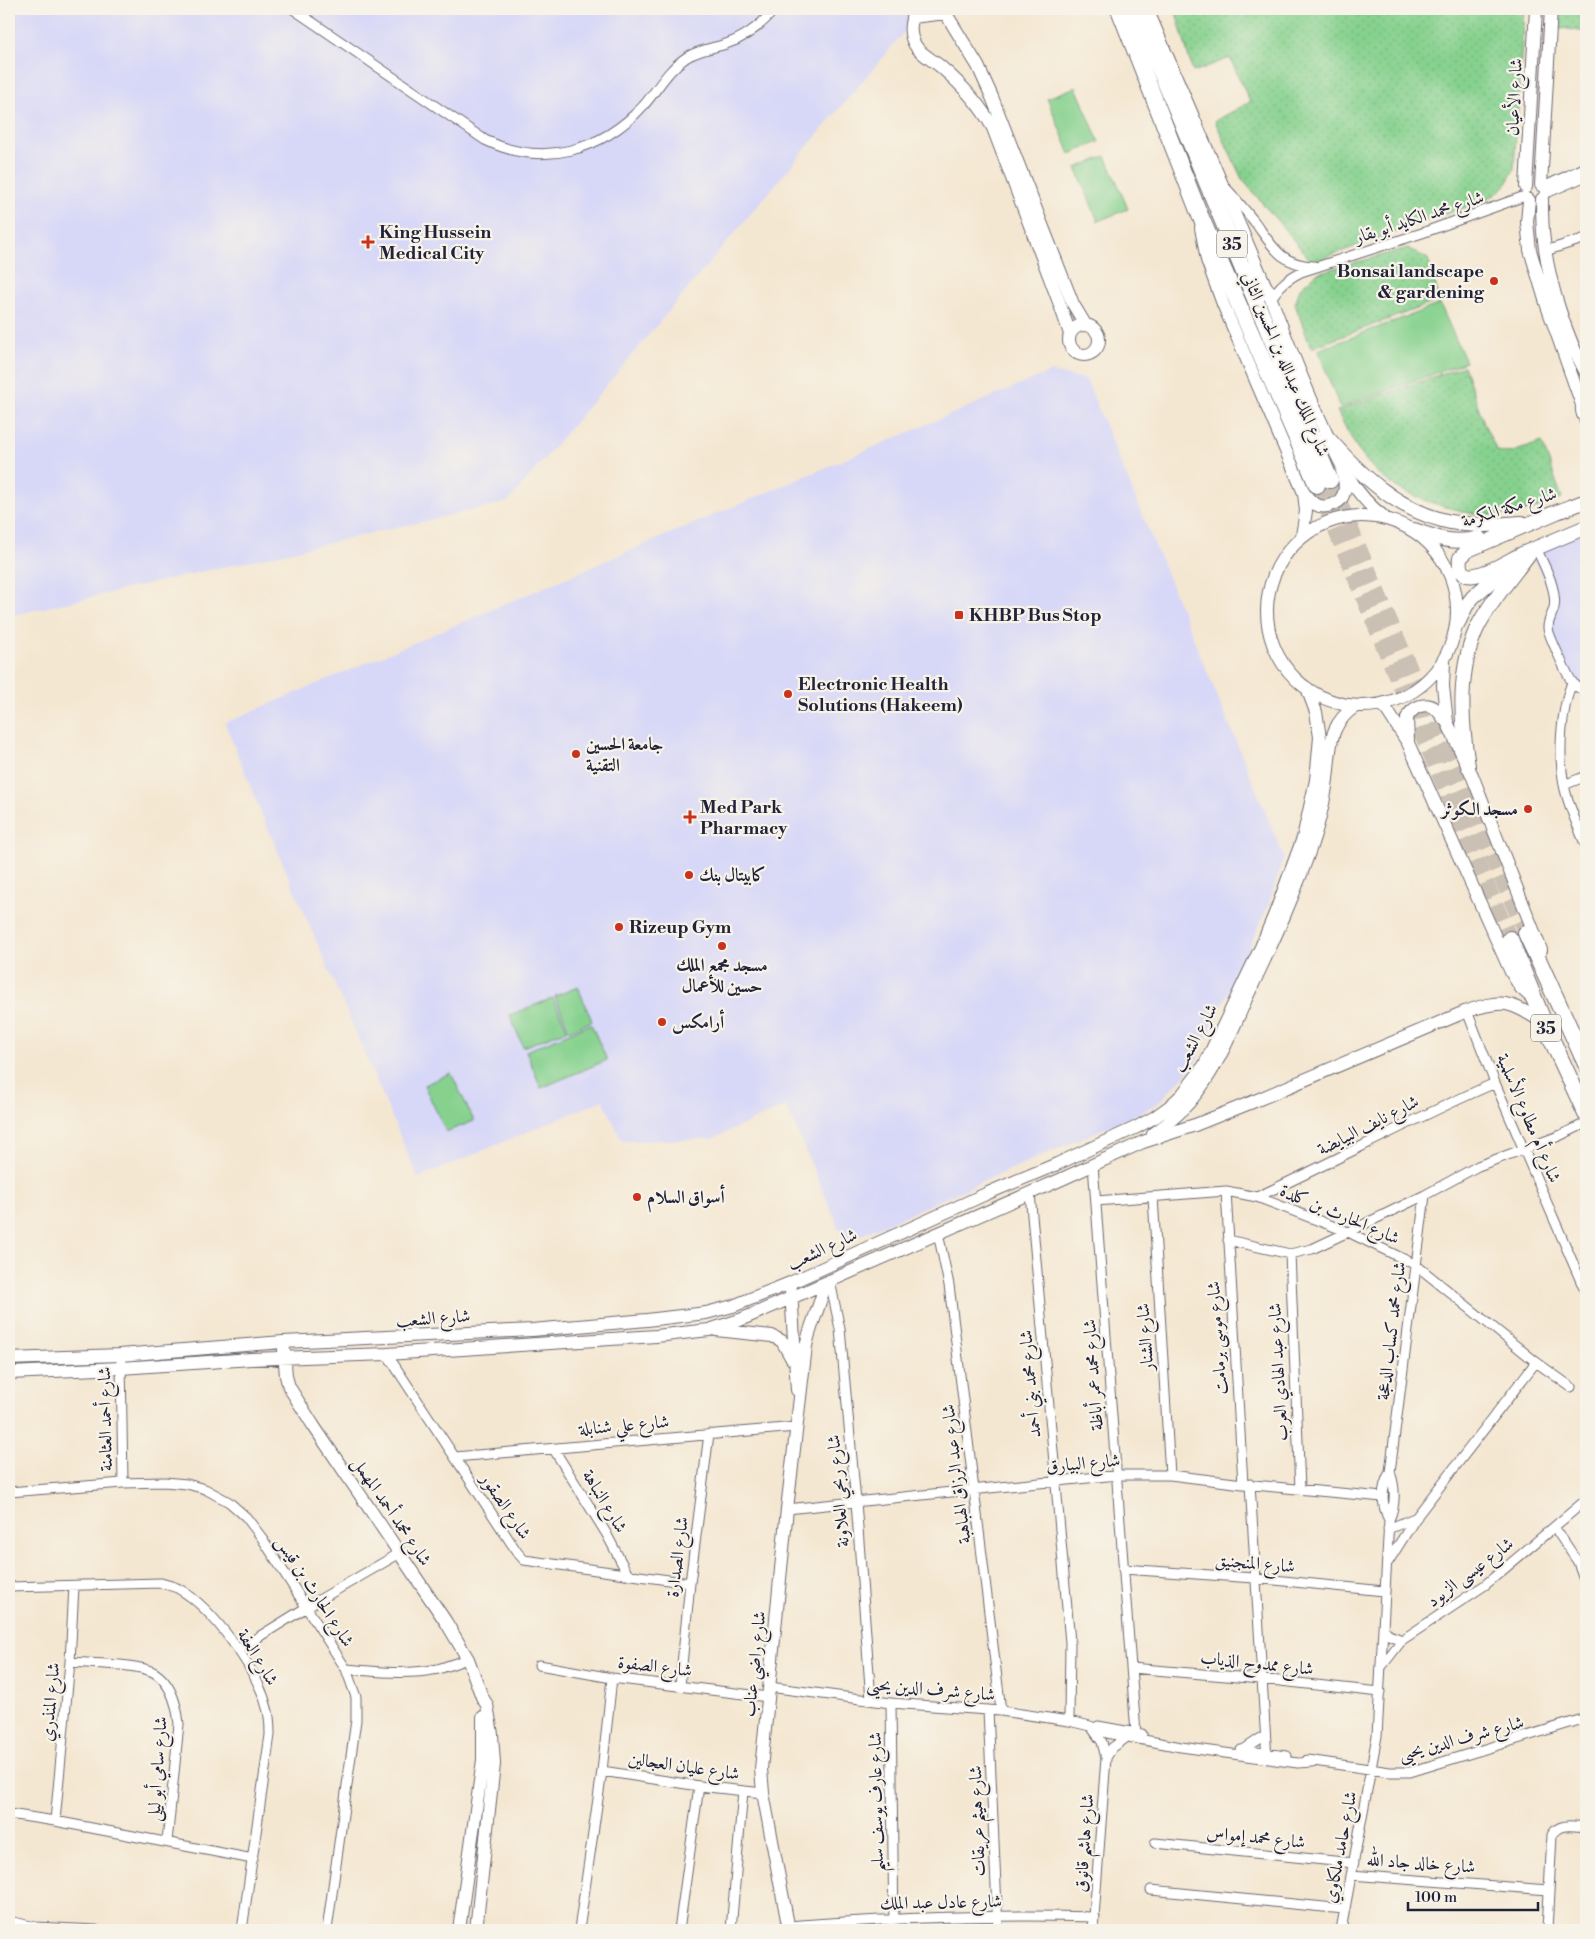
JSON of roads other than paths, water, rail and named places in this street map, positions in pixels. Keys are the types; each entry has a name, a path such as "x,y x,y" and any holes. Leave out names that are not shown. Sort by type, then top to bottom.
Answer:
{"highway":[{"name":"شارع الملك عبدالله بن الحسين الثاني","path":"1119,9 1199,213 1317,486"},
{"name":"شارع الملك عبدالله بن الحسين الثاني","path":"1135,9 1213,198 1317,486"},
{"path":"1213,198 1227,216 1257,281 1270,296"},
{"name":"35","path":"1526,933 1553,993 1582,1042 1586,1064"},
{"name":"35","path":"1510,939 1584,1122"}],"main road":[{"path":"1328,438 1363,475 1388,495 1415,510 1442,520 1469,524 1522,523"},
{"name":"شارع مكة المكرمة","path":"1414,530 1439,539 1466,542 1586,501"},
{"path":"1557,512 1468,550 1460,558 1459,565 1464,575 1468,577 1476,576 1586,527"},
{"path":"1458,623 1466,606 1473,598 1530,551"},
{"path":"1468,766 1463,736 1463,694 1466,668 1473,637 1487,611 1530,551"}],"street":[{"path":"293,9 486,140 512,149 544,153 579,149 612,133 644,105 679,62 701,50 728,43 746,35 775,9"},
{"path":"1147,9 1340,464 1372,508 1385,518"},
{"name":"شارع الأعيان","path":"1536,9 1536,193 1550,275 1562,314 1586,374"},
{"name":"شارع الأعيان","path":"1551,9 1536,193 1527,222 1530,250 1546,303 1584,402 1583,416 1586,420"},
{"path":"945,11 978,66 992,97 1073,304 1085,324 1094,328 1099,336 1098,345 1092,352 1084,355 1074,352 1069,344 1070,334 1059,302 993,128 969,93 918,50 911,34 914,13 945,11"},
{"path":"1536,193 1586,167"},
{"path":"1536,193 1586,176"},
{"name":"شارع محمد الكايد أبو بقار","path":"1222,184 1280,255 1295,263 1322,265"},
{"name":"شارع محمد الكايد أبو بقار","path":"1270,296 1288,278 1322,265 1495,209 1536,193"},
{"path":"1545,251 1586,238"},
{"path":"1070,334 1076,327 1085,324"},
{"path":"1317,486 1315,504 1320,506 1334,505 1341,500 1345,487 1340,464"},
{"path":"1302,536 1306,512 1317,486"},
{"path":"1447,655 1440,667 1420,687 1401,698 1381,704 1356,706 1333,701 1315,694 1292,675 1276,651 1269,631 1268,595 1275,572 1288,551 1302,536 1321,525 1342,518 1371,516 1385,518 1414,530 1428,541 1440,555 1449,570 1455,587 1458,605 1458,623 1454,639 1447,655 1442,664 1447,722"},
{"path":"1530,551 1551,582 1554,595 1555,607 1548,625 1548,634 1572,682 1586,691"},
{"path":"1572,682 1565,700 1562,723 1562,772 1568,801 1586,846"},
{"name":"شارع الشعب","path":"9,1359 120,1355 283,1342 532,1330 706,1313 733,1306 790,1283 988,1193 1091,1149 1155,1117 1182,1095 1204,1066 1261,947 1303,838 1315,787 1320,750 1318,718 1307,688"},
{"path":"1381,704 1408,743 1511,972 1521,988 1534,1001"},
{"name":"شارع الشعب","path":"1143,1142 1174,1118 1200,1089 1241,1012 1282,921 1311,846 1321,812 1330,746 1335,728 1345,712 1356,706"},
{"path":"1408,743 1407,718 1416,708 1422,706 1433,707 1447,722 1468,766 1519,891 1550,972 1553,993"},
{"path":"1564,785 1586,776"},
{"name":"شارع الشعب","path":"9,1372 121,1368 203,1361 387,1354 656,1336 709,1330 740,1320 792,1298 1143,1142 1213,1118 1466,1011 1495,1002 1502,1002 1511,1004 1544,1023"},
{"name":"شارع أم مطاوع الأسلمية","path":"1466,1011 1495,1083 1586,1293"},
{"name":"شارع نايف البيايضة","path":"1257,1197 1316,1170 1431,1111 1495,1083"},
{"path":"1228,1240 1290,1254 1312,1249 1425,1195 1478,1166 1584,1122"},
{"name":"شارع محمد عمر أباظة","path":"1093,1165 1117,1475 1122,1569 1136,1732"},
{"name":"شارع الحارث بن كلدة","path":"1096,1201 1226,1191 1257,1197 1348,1232 1416,1264 1536,1362 1571,1387"},
{"name":"شارع موسى برمامت","path":"1226,1191 1228,1240 1261,1679 1264,1725 1263,1756"},
{"path":"988,1193 994,1194 997,1198 997,1204 994,1208"},
{"name":"شارع محمد بني أحمد","path":"1030,1193 1070,1642 1069,1721"},
{"name":"شارع محمد كساب الدعجة","path":"1389,1525 1384,1509 1384,1484 1390,1472 1425,1195"},
{"name":"شارع الشنار","path":"1153,1197 1170,1475"},
{"name":"شارع عبد الرزاق الهباهبة","path":"938,1233 949,1284 1001,1712"},
{"name":"شارع عبد الهادي العرب","path":"1290,1254 1300,1489"},
{"name":"شارع راضي عناب","path":"788,1928 763,1792 761,1769 799,1400 809,1331 828,1282"},
{"name":"شارع ربحي العلاونة","path":"828,1282 840,1329 856,1502 871,1700"},
{"name":"شارع راضي عناب","path":"790,1283 795,1386 799,1400"},
{"path":"709,1330 772,1336 782,1341 794,1362"},
{"name":"شارع محمد أحمد المهمل","path":"283,1342 286,1376 294,1396 400,1552 468,1659 482,1698 489,1710 494,1764 476,1930"},
{"name":"شارع الصقور","path":"387,1354 524,1560 690,1583"},
{"name":"شارع أحمد العثامنة","path":"120,1355 123,1483"},
{"path":"1386,1566 1417,1516 1536,1362"},
{"name":"شارع علي شنابلة","path":"455,1457 796,1427"},
{"name":"شارع الصدارة","path":"680,1685 690,1583 709,1434"},
{"name":"شارع النباهة","path":"553,1448 606,1533 627,1573"},
{"name":"شارع محمد كساب الدعجة","path":"1371,1770 1377,1736 1389,1525 1395,1494 1390,1472"},
{"name":"شارع البيارق","path":"787,1509 1117,1475 1170,1475 1383,1497"},
{"name":"شارع الحارث بن قيس","path":"9,1492 123,1483 164,1482 187,1484 205,1489 229,1502 246,1517 262,1538 346,1669 356,1697 356,1720 327,1930"},
{"name":"شارع عيسى الزيود","path":"1382,1666 1402,1640 1485,1584 1586,1500"},
{"path":"1393,1509 1406,1518 1417,1516"},
{"path":"1389,1525 1417,1516"},
{"path":"1388,1539 1406,1528 1417,1516"},
{"path":"1554,1527 1578,1562 1586,1584"},
{"path":"239,1649 400,1552"},
{"path":"1578,1562 1586,1557"},
{"name":"شارع المنجنيق","path":"1122,1569 1254,1578 1384,1591"},
{"name":"شارع العفة","path":"9,1587 74,1586 130,1582 161,1583 178,1589 201,1606 239,1649 263,1695 268,1709 270,1724 242,1930"},
{"name":"شارع المنذري","path":"55,1821 70,1662 74,1586"},
{"path":"1384,1629 1389,1635 1402,1640"},
{"path":"346,1669 390,1672 423,1671 439,1669 468,1659"},
{"name":"شارع سامي أبو ليلى","path":"70,1662 138,1667 154,1672 169,1688 178,1709 179,1724 167,1842"},
{"name":"شارع الصفوة","path":"539,1665 612,1678 769,1692"},
{"name":"شارع ممدوح الذياب","path":"1131,1668 1261,1679 1380,1692"},
{"name":"شارع عليان العجالين","path":"579,1930 602,1771 612,1678"},
{"name":"شارع شرف الدين يحيى","path":"769,1692 988,1710 1069,1721 1111,1731 1127,1737 1242,1750 1263,1756 1280,1755 1312,1762 1400,1773 1410,1772 1586,1718"},
{"name":"شارع محمد أحمد المهمل","path":"459,1930 482,1760 482,1698"},
{"name":"شارع عارف يوسف سليم","path":"891,1702 894,1930"},
{"name":"شارع هيثم عريقات","path":"988,1710 998,1930"},
{"name":"شارع هاشم قانوق","path":"1090,1726 1102,1742 1106,1758 1094,1930"},
{"path":"1102,1742 1111,1731"},
{"name":"شارع شرف الدين يحيى","path":"1111,1731 1136,1732 1160,1740 1302,1764 1312,1762"},
{"path":"1106,1758 1116,1744 1127,1737"},
{"path":"1242,1750 1263,1738 1280,1755"},
{"name":"شارع حامد ملكاوي","path":"1341,1930 1371,1770"},
{"name":"شارع عليان العجالين","path":"602,1771 699,1786 763,1792"},
{"path":"679,1930 699,1786"},
{"path":"731,1930 743,1791"},
{"path":"9,1814 253,1859"},
{"path":"1547,1930 1553,1832 1562,1826 1586,1827"},
{"name":"شارع محمد إمواس","path":"1155,1843 1354,1863"},
{"name":"شارع خالد جاد الله","path":"1351,1875 1549,1890"},
{"path":"1152,1890 1344,1909"},
{"name":"شارع عادل عبد الملك","path":"788,1928 893,1918 1094,1917"},
{"path":"9,1921 46,1930"},
{"path":"34,1927 96,1930"}],"tunnel":[{"path":"1330,480 1432,721 1526,933"},
{"path":"1317,485 1400,685 1510,939"}],"place":[{"name":"King Hussein Medical City","path":"368,242"},
{"name":"Bonsai landscape & gardening","path":"1494,281"},
{"name":"KHBP Bus Stop","path":"959,615"},
{"name":"Electronic Health Solutions (Hakeem)","path":"788,694"},
{"name":"جامعة الحسين التقنية","path":"576,754"},
{"name":"مسجد الكوثر","path":"1528,809"},
{"name":"Med Park Pharmacy","path":"690,817"},
{"name":"كابيتال بنك","path":"689,875"},
{"name":"Rizeup Gym","path":"619,927"},
{"name":"مسجد مجمع الملك حسين للأعمال","path":"722,946"},
{"name":"أرامكس","path":"662,1022"},
{"name":"أسواق السلام","path":"637,1197"}]}
